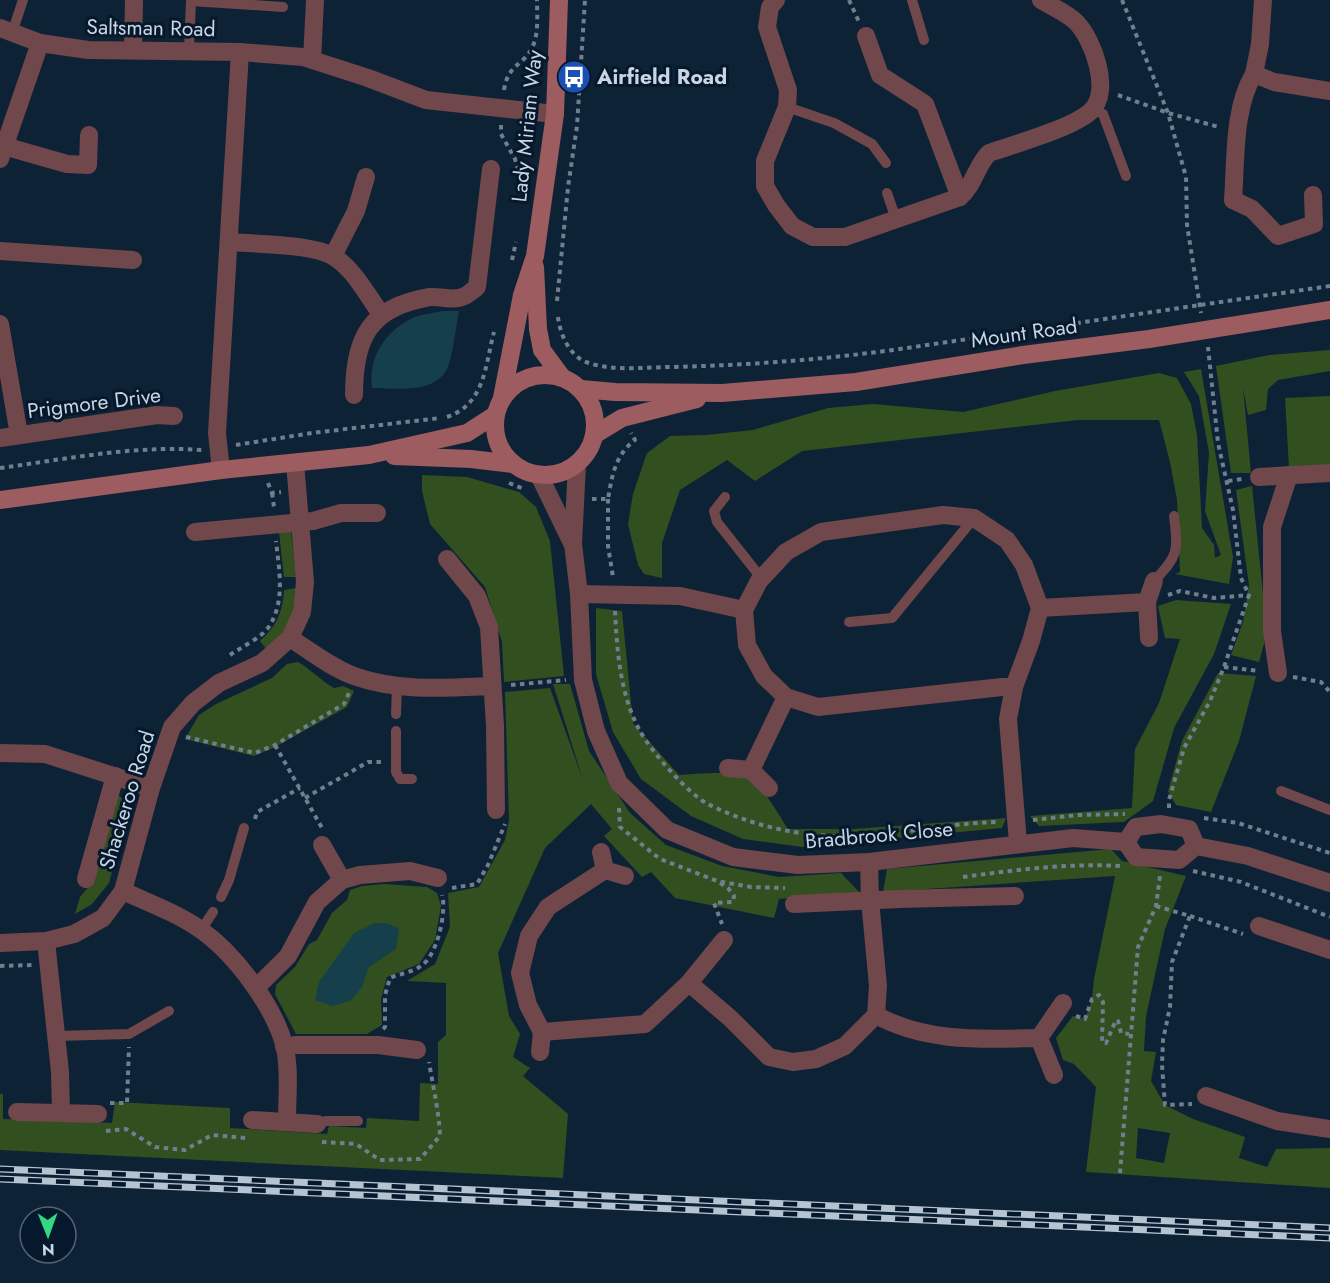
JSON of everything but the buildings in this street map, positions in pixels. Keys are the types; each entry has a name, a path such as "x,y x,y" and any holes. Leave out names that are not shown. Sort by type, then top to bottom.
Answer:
{"street":[{"path":"133,50 134,0"},
{"path":"308,58 315,0"},
{"name":"Lady Miriam Way","path":"559,0 555,114 535,256 538,329 542,350 562,377"},
{"path":"776,0 770,6 767,27 788,90 787,107 765,161 765,186 792,226 813,237 845,237 960,197 968,190 983,159 989,153 1076,122 1093,109 1101,89 1100,73 1086,32 1074,19 1041,0"},
{"path":"1263,0 1260,44 1254,74 1245,88 1238,132 1233,200 1252,209 1278,237 1314,224 1313,195"},
{"name":"Saltsman Road","path":"6,30 40,43 88,50 240,52 308,58 426,100 555,114"},
{"path":"866,36 880,75 925,104 960,197"},
{"path":"40,43 3,141 67,164 88,165 89,135"},
{"path":"221,470 217,433 240,52"},
{"path":"1254,74 1274,81 1330,91"},
{"path":"354,395 354,368 361,345 381,314 408,302 433,297 461,298 477,287 491,169"},
{"path":"333,256 356,211 366,177"},
{"path":"229,242 310,249 333,256 348,268 381,314"},
{"path":"0,251 133,260"},
{"name":"Lady Miriam Way","path":"499,406 522,295 535,256"},
{"name":"Mount Road","path":"581,389 615,392 723,393 856,382 1330,310"},
{"name":"Prigmore Drive","path":"0,324 19,435"},
{"path":"0,500 221,470 369,455 467,433 499,406 511,387 535,375 549,374 562,377 581,389 590,403 595,419 594,435 588,451 577,464 559,473 539,475 525,472 513,464 501,450 495,433 499,406"},
{"name":"Mount Road","path":"594,435 622,418 723,393"},
{"name":"Prigmore Drive","path":"0,438 157,415 174,416"},
{"path":"369,455 471,459 513,464"},
{"name":"Shackeroo Road","path":"0,943 46,941 75,934 103,918 123,891 151,788 172,727 193,703 219,683 261,663 290,638 302,612 305,582 295,464"},
{"name":"Bradbrook Close","path":"577,464 573,544 579,594 583,680 596,731 619,783 667,830 734,857 798,865 869,862 1073,838 1126,842"},
{"path":"1259,477 1330,472"},
{"name":"Bradbrook Close","path":"539,475 573,544"},
{"path":"1278,673 1272,631 1272,527 1289,475"},
{"path":"195,532 313,521 341,513 376,513"},
{"path":"1014,687 818,707 786,697 764,676 747,645 744,610 762,579 786,552 821,532 943,515 974,518 1007,540 1024,565 1040,608 1014,687 1008,719 1018,843"},
{"path":"447,560 477,596 489,627 496,810"},
{"path":"1149,638 1147,602 1154,581"},
{"path":"579,594 680,596 744,610"},
{"path":"1040,608 1147,602"},
{"path":"290,638 353,676 397,687 492,686"},
{"path":"751,770 786,697"},
{"path":"0,753 45,754 151,788"},
{"path":"728,768 751,770 769,788"},
{"path":"86,879 115,776"},
{"path":"1161,824 1189,829 1196,846 1179,860 1160,860 1136,856 1126,842 1136,826 1161,824"},
{"path":"322,836 342,880"},
{"path":"1196,846 1248,856 1330,883"},
{"path":"601,852 605,870"},
{"path":"689,983 730,1018 768,1057 793,1062 816,1059 845,1046 876,1015 878,986 869,862"},
{"path":"540,1052 542,1032 528,1005 520,973 529,936 548,907 605,870 625,876"},
{"path":"256,988 288,957 317,902 342,880 360,875 410,871 439,884"},
{"path":"123,891 201,930 221,946 256,988 275,1021 284,1047 288,1070 287,1121"},
{"path":"790,896 870,900 1015,896"},
{"path":"1260,926 1330,950"},
{"path":"542,1032 645,1024 689,983 724,940"},
{"path":"46,941 60,1072 61,1112"},
{"path":"1038,1038 1063,1003"},
{"path":"876,1015 895,1026 935,1037 1038,1038"},
{"path":"1038,1038 1054,1075"},
{"path":"284,1047 378,1045 417,1050"},
{"path":"1206,1096 1277,1121 1330,1130"},
{"path":"17,1112 61,1112 103,1108"},
{"path":"252,1120 317,1124"}],"lane":[{"path":"6,30 23,0"},
{"path":"912,0 924,40"},
{"path":"189,51 191,1 284,7"},
{"path":"787,107 834,123 872,144 886,163"},
{"path":"1093,109 1102,114 1125,176"},
{"path":"887,193 896,219"},
{"path":"725,497 714,511 717,522 762,579"},
{"path":"1154,581 1169,565 1176,552 1174,516"},
{"path":"849,622 892,618 974,518"},
{"path":"396,714 397,687"},
{"path":"396,731 396,772 400,779 412,779"},
{"path":"1281,791 1330,810"},
{"path":"221,897 229,880 244,828"},
{"path":"201,930 213,912"},
{"path":"56,1036 129,1034 169,1011"},
{"path":"317,1124 326,1121 358,1121"}],"path":[{"path":"523,200 524,188 520,172 501,134 502,109 506,79 514,66 525,58 533,47 536,37 537,0"},
{"path":"585,0 577,126 568,187 557,303 558,320 564,339 573,352 585,361 619,368 755,365 823,359 1330,286"},
{"path":"1122,0 1168,113 1186,177 1187,225 1199,305 1206,329 1218,443 1233,510 1241,578 1250,595 1210,701 1185,748 1169,800 1169,813 1161,824"},
{"path":"1101,89 1168,113 1238,132"},
{"path":"510,268 518,234"},
{"path":"234,446 312,433 424,421 458,413 466,408 478,392 496,325"},
{"path":"628,427 635,440 627,446 615,465 608,499 608,546 615,593 616,643 624,691 640,731 664,765 706,803 753,822 784,830 832,836 899,833 987,822 1133,813"},
{"path":"0,468 121,452 178,447 198,450"},
{"path":"501,481 523,488 529,495"},
{"path":"591,499 608,499"},
{"path":"1147,602 1180,591 1214,598 1250,595"},
{"path":"1224,667 1278,673 1322,682 1330,692"},
{"path":"566,669 568,689"},
{"path":"492,686 567,680"},
{"path":"188,728 182,736 255,753 275,745 344,704 352,687"},
{"path":"275,745 300,788 322,836"},
{"path":"305,798 368,762 396,762"},
{"path":"244,828 253,824 257,812 300,788"},
{"path":"619,805 620,827 660,859 717,881 790,896"},
{"path":"1201,817 1238,824 1330,853"},
{"path":"1120,1173 1138,947 1156,906 1160,860"},
{"path":"956,878 1022,869 1099,865 1130,867"},
{"path":"1192,870 1241,882 1330,917"},
{"path":"717,881 728,888 734,896 733,902 714,903 724,929 724,940"},
{"path":"376,1033 385,1027 385,995 390,978 423,966 438,941 445,906 439,884"},
{"path":"1156,906 1253,937 1260,926"},
{"path":"1190,916 1172,962 1170,1007 1162,1065 1165,1105 1201,1104 1206,1096"},
{"path":"0,966 48,964"},
{"path":"1063,1003 1073,1016 1085,1019 1092,999 1099,995 1103,1002 1102,1042 1106,1043 1116,1020 1118,1020 1121,1033 1130,1035"},
{"path":"103,1108 127,1103 129,1034"}],"green space":[{"path":"1330,350 1330,371 1278,380 1268,389 1266,410 1248,415 1243,388 1251,473 1231,473 1216,366 1269,355"},
{"path":"1201,369 1233,557 1229,584 1175,574 1180,572 1177,500 1159,420 1078,420 802,451 755,481 727,460 680,490 662,543 662,578 644,574 638,565 628,524 633,494 647,453 670,436 753,430 828,408 873,404 963,412 1055,391 1159,373 1177,378 1191,404 1197,435 1202,528 1214,545 1215,558 1221,555 1205,511 1209,453 1199,396 1184,372"},
{"path":"1330,396 1330,465 1289,468 1285,398"},
{"path":"422,475 467,477 519,492 536,507 550,541 564,676 504,682 502,642 485,587 430,524 422,491"},
{"path":"1252,486 1267,633 1259,662 1231,655 1243,622 1249,585 1236,490"},
{"path":"291,531 296,577 284,577 279,532"},
{"path":"297,588 289,622 267,650 260,641 278,618 284,590"},
{"path":"1176,600 1231,604 1214,654 1174,728 1153,801 1124,822 1039,826 1030,816 1132,808 1135,749 1159,703 1180,639 1165,638 1158,606"},
{"path":"596,608 622,611 633,723 679,775 725,773 748,777 765,794 788,829 854,829 1006,818 1002,828 802,847 743,839 691,816 641,779 613,732 596,674"},
{"path":"298,662 334,688 343,686 354,691 347,707 254,756 185,739 199,715 216,704 272,678 287,664"},
{"path":"1218,673 1256,676 1239,741 1211,812 1176,805 1168,791 1182,741"},
{"path":"553,684 570,684 589,751 630,813 666,845 722,866 779,877 841,873 860,893 779,899 774,918 675,898 651,872 642,877 604,836 612,829 591,804 545,848 498,953 509,1016 520,1034 513,1057 530,1068 523,1076 568,1114 563,1178 0,1150 0,1094 3,1094 3,1119 112,1123 115,1102 230,1108 230,1128 327,1134 329,1126 366,1128 367,1118 419,1121 420,1083 438,1084 438,1042 446,1035 446,983 407,981 435,964 450,927 448,893 479,887 505,840 509,820 505,692 550,688 583,780"},
{"path":"118,795 130,805 109,883 92,904 75,914 80,897 91,884"},
{"path":"1111,849 1122,861 1186,876 1165,929 1146,1016 1144,1051 1156,1052 1151,1081 1165,1105 1193,1119 1245,1137 1239,1158 1267,1167 1276,1149 1330,1148 1330,1188 1086,1172 1096,1087 1074,1064 1063,1060 1056,1038 1073,1016 1085,1019 1092,999 1115,876 883,892 887,869","holes":["1138,1128 1170,1133 1164,1163 1136,1158"]},
{"path":"384,884 427,887 437,893 441,906 435,940 419,964 387,977 381,999 382,1025 367,1034 296,1034 275,994 276,985 295,967 309,944 317,940 332,913 347,900 350,890 362,886"}],"water":[{"path":"442,311 459,311 450,361 442,376 425,386 415,388 372,388 376,355 381,345 395,329 415,317"},
{"path":"375,923 387,923 399,929 396,949 369,967 362,987 352,1000 333,1006 315,1000 319,982 354,933"}],"railway":[{"path":"0,1169 1330,1228"},
{"path":"0,1179 1330,1238"}],"place":[{"name":"Airfield Road","path":"574,77"}]}
